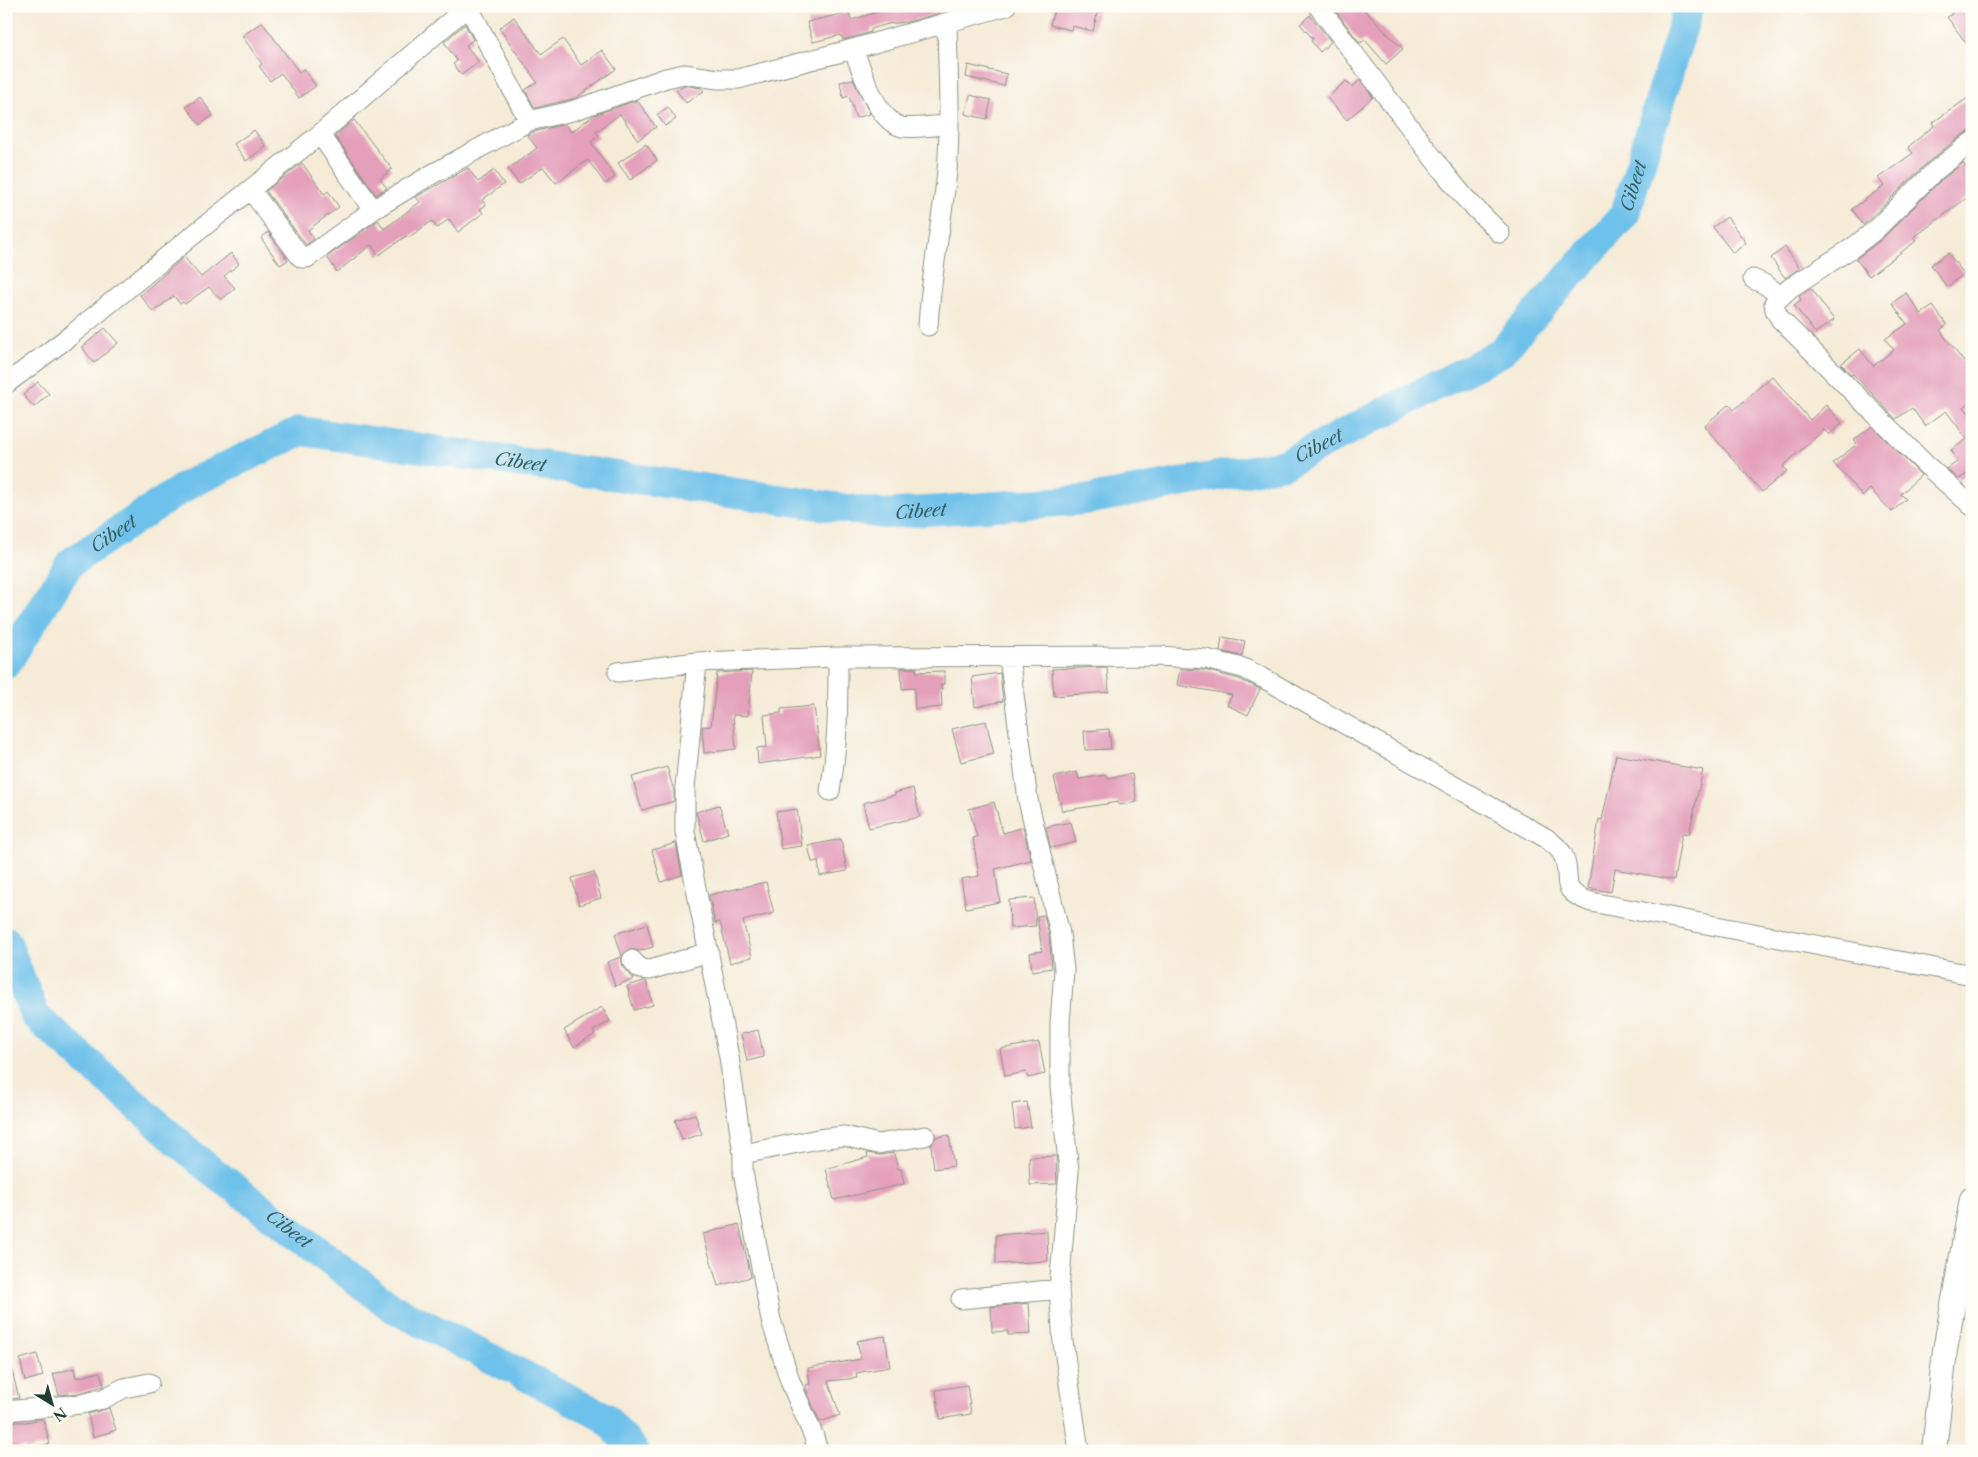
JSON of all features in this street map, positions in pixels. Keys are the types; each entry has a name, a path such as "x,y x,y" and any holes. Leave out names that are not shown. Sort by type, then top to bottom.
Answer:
{"street":[{"path":"6,384 70,336 320,134 468,6 529,121"},
{"path":"251,190 302,258 307,258 373,210 427,177 529,121 572,111 666,78 684,74 718,79 738,79 1006,6"},
{"path":"1318,6 1464,198 1500,233"},
{"path":"928,326 934,258 947,171 949,125 947,23"},
{"path":"853,49 873,97 888,120 902,127 949,125"},
{"path":"320,134 373,210"},
{"path":"1972,142 1935,171 1874,231 1780,296 1774,303 1775,310 1781,320 1925,464 1972,506"},
{"path":"1753,279 1766,285 1780,296"},
{"path":"1009,656 1028,800 1060,934 1064,970 1060,1022 1060,1087 1069,1171 1059,1289 1063,1342 1079,1451"},
{"path":"618,672 697,662 838,657 1140,656 1206,659 1243,668 1546,838 1558,847 1563,855 1568,888 1577,897 1591,902 1972,975"},
{"path":"830,791 834,768 838,657"},
{"path":"697,662 685,788 685,832 729,1057 743,1154 743,1172 771,1320 790,1381 814,1436 818,1451"},
{"path":"632,960 640,969 650,970 709,952"},
{"path":"743,1154 818,1139 844,1136 878,1144 924,1136"},
{"path":"1934,1451 1945,1350 1972,1199"},
{"path":"961,1299 1059,1289"},
{"path":"6,1411 81,1404 103,1399 124,1388 149,1383"}],"building":[{"path":"897,6 939,6 940,13 907,22 888,24 871,29 871,32 843,40 841,35 813,42 807,22 849,12 851,20"},
{"path":"1055,6 1099,6 1093,31 1072,26 1071,30 1050,25"},
{"path":"1332,6 1360,6 1403,49 1386,64 1365,40 1360,43"},
{"path":"1947,6 1972,6 1972,51 1947,17 1952,14"},
{"path":"1310,15 1331,42 1320,52 1311,41 1313,39 1300,24"},
{"path":"514,17 541,54 563,39 581,65 602,50 616,69 576,98 535,108 525,90 537,82 499,28"},
{"path":"262,22 299,72 303,69 316,86 299,98 281,73 270,81 259,66 262,64 242,36"},
{"path":"465,24 473,40 466,45 479,62 461,75 453,64 457,61 444,42"},
{"path":"968,65 1007,74 1004,86 966,77"},
{"path":"853,79 870,114 856,118 849,96 843,98 840,82"},
{"path":"1360,80 1373,97 1347,120 1327,98 1346,81 1352,87"},
{"path":"684,85 701,88 704,91 686,103 676,90"},
{"path":"970,95 991,100 987,119 965,114"},
{"path":"1972,95 1972,131 1965,133 1928,162 1863,225 1852,209 1884,186 1878,178 1913,153 1908,147 1934,126 1932,123"},
{"path":"200,97 213,115 200,125 186,107"},
{"path":"637,100 656,127 638,140 620,114 596,132 599,136 591,142 615,177 605,184 588,160 556,183 543,167 519,184 508,169 537,148 527,135 565,124 571,132 594,115"},
{"path":"668,107 676,119 665,126 657,115"},
{"path":"354,120 392,169 380,179 387,188 376,195 335,136"},
{"path":"254,130 266,146 246,161 234,144"},
{"path":"646,144 657,160 630,180 618,163"},
{"path":"302,163 324,194 328,191 339,207 308,230 314,239 306,245 266,191"},
{"path":"1963,163 1972,175 1972,194 1913,238 1916,241 1869,276 1856,259 1882,239 1942,179"},
{"path":"468,168 478,182 494,170 504,184 482,200 486,205 480,209 483,213 458,232 449,219 437,228 432,221 379,255 371,245 337,272 327,257 378,220 384,229 420,202 416,197"},
{"path":"1727,217 1746,243 1733,253 1713,227"},
{"path":"268,232 288,260 280,265 261,238"},
{"path":"1785,247 1800,268 1785,278 1771,258"},
{"path":"231,253 239,264 224,276 235,288 221,300 209,287 185,304 183,302 180,304 174,296 153,312 140,295 184,257 201,277"},
{"path":"1948,253 1964,274 1947,287 1931,265"},
{"path":"1811,288 1834,320 1815,333 1794,305 1801,300 1799,296"},
{"path":"1906,293 1921,314 1933,306 1947,325 1940,330 1964,362 1972,356 1972,401 1964,407 1972,417 1972,480 1967,474 1959,479 1947,469 1958,461 1951,450 1967,439 1946,411 1925,426 1912,408 1896,419 1841,364 1860,349 1873,366 1894,350 1885,339 1907,324 1892,303"},
{"path":"105,328 118,343 94,363 82,347"},
{"path":"1772,376 1810,420 1826,405 1842,423 1829,435 1824,430 1783,466 1787,471 1762,492 1704,426 1729,404 1734,410"},
{"path":"38,382 49,394 34,407 23,395"},
{"path":"1872,426 1921,475 1901,494 1906,499 1892,512 1870,489 1863,496 1833,463 1857,444 1854,440"},
{"path":"1222,637 1245,641 1242,656 1220,651"},
{"path":"1107,667 1109,692 1054,696 1052,669"},
{"path":"901,668 916,668 916,672 944,671 944,684 941,684 942,707 915,709 914,688 902,689"},
{"path":"1180,669 1204,670 1239,679 1260,689 1248,715 1227,705 1232,695 1177,685"},
{"path":"752,671 748,716 733,715 736,749 704,753 702,727 711,726 717,673"},
{"path":"1000,673 1003,701 975,707 972,677"},
{"path":"814,706 820,755 758,764 757,748 767,747 764,715 781,713 781,709"},
{"path":"986,721 994,754 961,762 952,729"},
{"path":"1109,729 1111,749 1085,750 1084,731"},
{"path":"1616,755 1703,770 1689,834 1682,833 1674,880 1615,869 1611,892 1588,888 1599,819 1602,820"},
{"path":"667,767 674,791 674,801 642,810 632,777"},
{"path":"1077,772 1079,779 1106,775 1107,778 1132,774 1137,802 1119,805 1118,802 1062,811 1054,777"},
{"path":"913,788 920,817 869,828 863,803 895,795 895,793"},
{"path":"994,802 1003,833 1023,827 1031,860 995,869 1000,902 966,908 961,879 979,876 973,838 977,837 969,809"},
{"path":"719,805 728,833 704,841 696,812"},
{"path":"797,809 802,846 781,849 776,812"},
{"path":"1071,822 1076,842 1051,848 1046,827"},
{"path":"841,839 847,871 820,876 818,861 812,862 808,846"},
{"path":"676,843 682,875 661,882 652,850"},
{"path":"594,872 601,898 579,905 572,878"},
{"path":"766,882 774,913 743,921 752,957 730,963 720,922 715,923 709,895"},
{"path":"1034,898 1036,926 1010,928 1009,900"},
{"path":"1044,915 1049,936 1052,968 1032,971 1030,953 1042,951 1037,916"},
{"path":"647,924 653,947 639,951 629,949 622,956 615,934"},
{"path":"621,957 623,967 634,979 615,986 607,962"},
{"path":"646,981 653,1005 634,1010 627,986"},
{"path":"602,1007 610,1021 593,1031 595,1034 574,1047 564,1030"},
{"path":"758,1030 764,1057 747,1061 741,1034"},
{"path":"1039,1042 1045,1074 1028,1078 1026,1072 1005,1076 1000,1049"},
{"path":"1027,1102 1031,1127 1015,1129 1012,1104"},
{"path":"695,1114 702,1134 682,1140 675,1120"},
{"path":"949,1135 954,1166 934,1169 931,1145 936,1137"},
{"path":"867,1153 880,1155 894,1153 898,1169 901,1169 904,1184 834,1200 826,1169 868,1157"},
{"path":"1056,1156 1057,1184 1030,1185 1029,1157"},
{"path":"739,1224 751,1277 718,1286 703,1234"},
{"path":"1047,1231 1048,1261 996,1264 996,1235"},
{"path":"1029,1303 1031,1334 1008,1335 1008,1331 992,1332 991,1307"},
{"path":"885,1336 890,1367 856,1373 857,1378 828,1381 840,1415 820,1422 806,1390 806,1385 810,1384 808,1368 861,1359 857,1341"},
{"path":"37,1354 43,1376 25,1381 20,1359"},
{"path":"6,1367 11,1367 19,1398 6,1400"},
{"path":"74,1368 76,1378 100,1372 104,1386 79,1393 59,1395 53,1374"},
{"path":"967,1385 971,1414 940,1419 936,1390"},
{"path":"109,1408 116,1430 93,1437 88,1414"},
{"path":"43,1419 50,1444 26,1450 25,1447 6,1451 6,1422 25,1422"}],"waterway":[{"name":"Cibeet","path":"6,664 70,563 189,484 301,431 883,514 1085,500 1284,464 1500,353 1625,214 1689,6"},
{"name":"Cibeet","path":"6,941 35,1016 203,1164 393,1308 605,1417 634,1451"}]}
